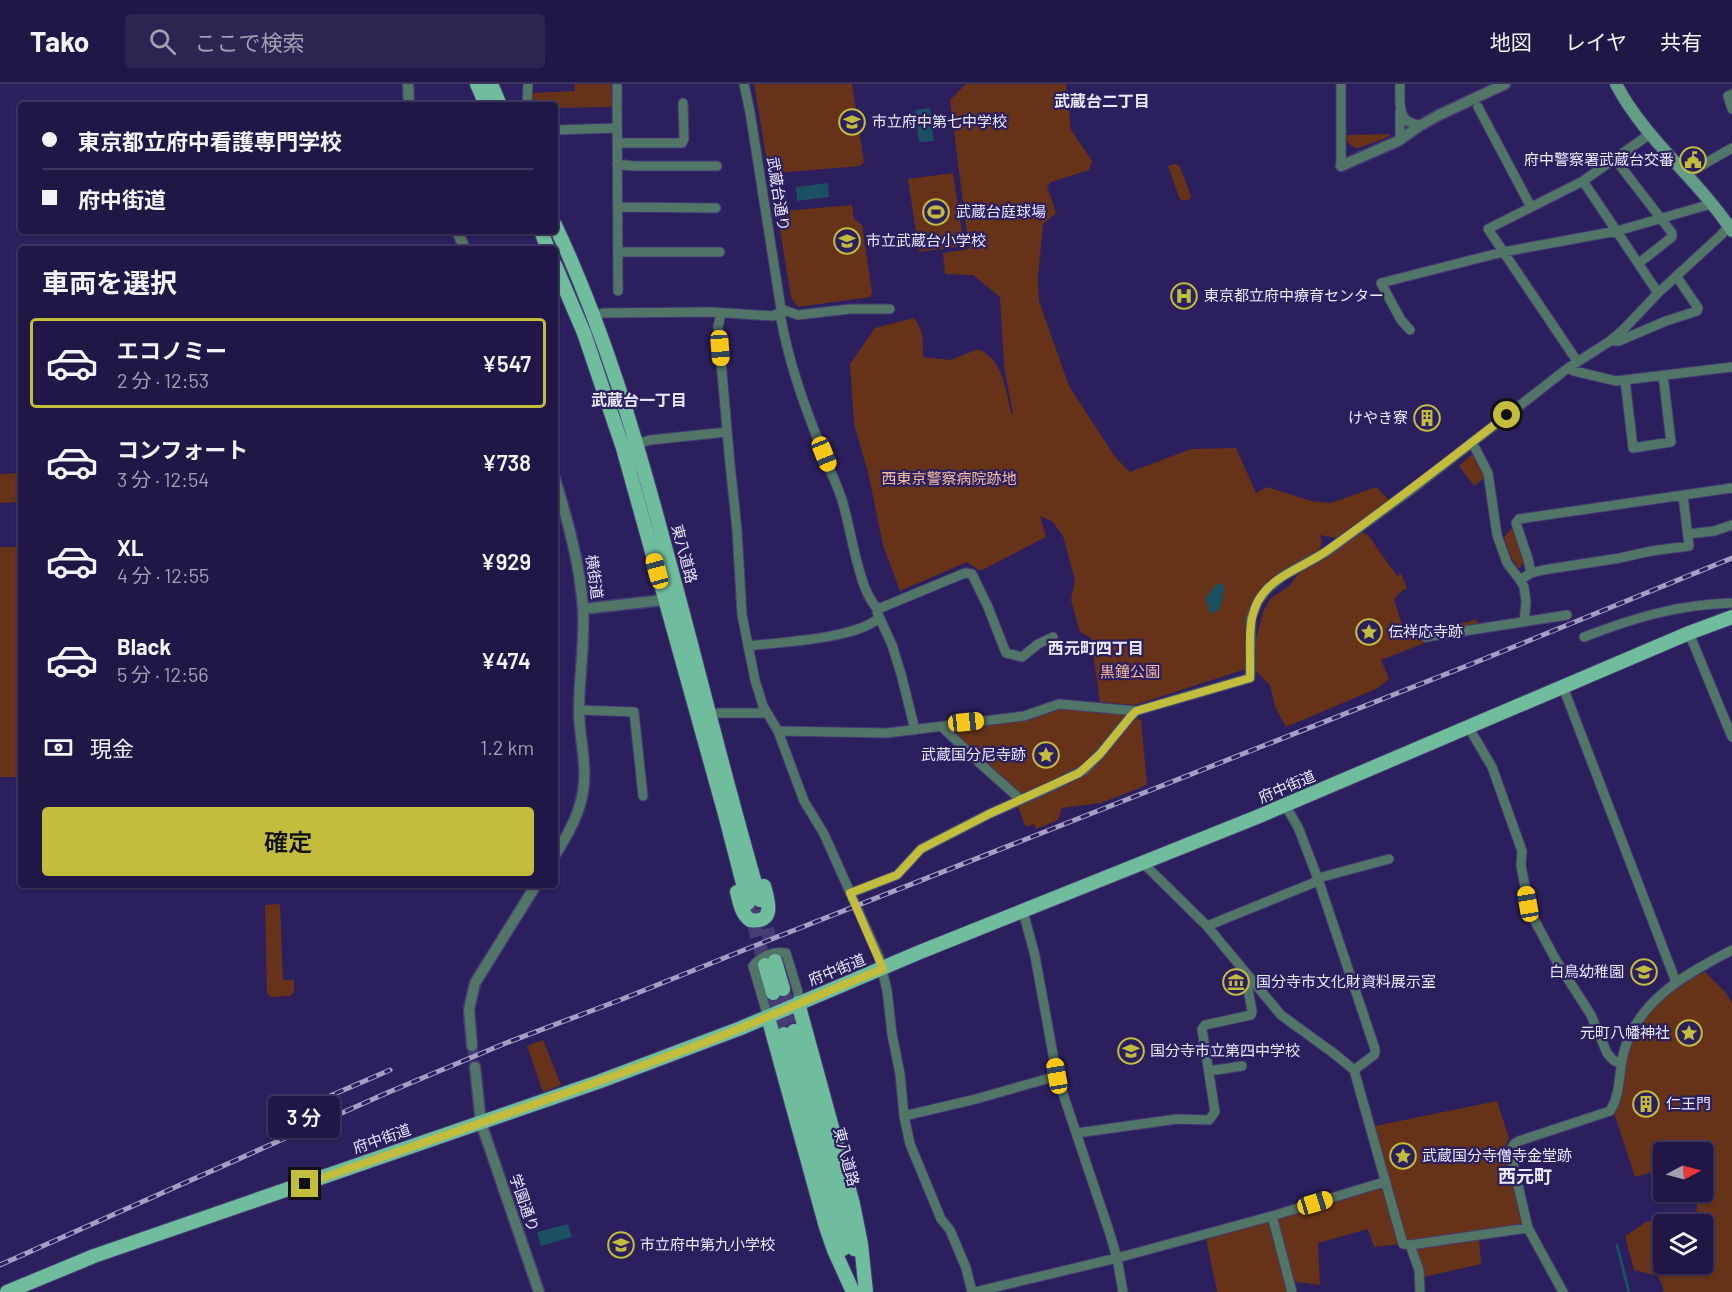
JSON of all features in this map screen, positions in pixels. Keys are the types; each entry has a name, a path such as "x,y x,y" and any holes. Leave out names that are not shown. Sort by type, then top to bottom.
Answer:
{"main road":[{"path":"477,84 485,102"},
{"path":"491,84 499,102"},
{"path":"1616,84 1626,102 1650,134 1731,226"},
{"name":"東八道路","path":"558,232 594,316 614,371 636,444 672,599 682,660 725,814 754,901 697,666 672,599 584,333 558,272"},
{"path":"555,234 578,291 577,296 573,298 567,294"},
{"path":"602,338 594,334 592,341 605,376 614,420"},
{"name":"府中街道","path":"7,1292 94,1256 598,1082 768,1017 920,952 1285,805 1689,633 1732,617"},
{"path":"682,660 688,712 742,910 750,920 760,920 768,913 769,903 718,713 697,666"},
{"path":"770,963 778,991"},
{"path":"798,1003 853,1204 861,1244 866,1292"},
{"path":"768,1017 826,1227 853,1292"},
{"name":"東八道路","path":"853,1292 789,1033 866,1292"}],"street":[{"path":"408,84 409,102"},
{"path":"527,102 528,84"},
{"path":"617,84 618,291"},
{"name":"武蔵台通り","path":"744,84 790,363 842,500 862,580 879,614 902,674 915,730"},
{"path":"1341,84 1341,166 1400,140 1439,115 1505,84"},
{"path":"1400,84 1400,140"},
{"path":"1732,94 1728,96 1732,109"},
{"path":"617,143 682,143 684,139 683,103"},
{"path":"1478,107 1531,207"},
{"path":"1400,111 1408,122 1421,125"},
{"path":"558,130 617,128"},
{"path":"1577,361 1488,229 1583,181 1650,134"},
{"path":"1341,144 1347,153 1361,157"},
{"path":"1685,175 1732,148"},
{"path":"1615,159 1672,233 1672,237 1639,263"},
{"path":"617,164 717,166"},
{"path":"1583,181 1658,293"},
{"path":"1410,330 1401,320 1381,283 1503,252 1617,231 1711,204"},
{"path":"618,207 716,208"},
{"path":"778,731 887,733 1024,716 1059,704 1136,711 1250,678 1251,619 1258,601 1267,589 1283,576 1326,552 1415,487 1577,361 1623,330 1658,293 1731,226"},
{"path":"618,252 720,252"},
{"path":"1610,340 1619,341 1696,311 1698,308 1677,277"},
{"path":"594,316 603,313 629,312 700,312 773,316 781,311 798,315 850,309 890,309"},
{"path":"721,313 718,327 737,530 742,615 755,680 766,713 778,731 804,801 824,834 883,969 910,1144 941,1219 950,1230 974,1292 1117,1258 1272,1216 1384,1182"},
{"path":"1568,368 1616,381 1732,367"},
{"path":"1625,380 1633,447 1642,446 1671,442 1663,375"},
{"path":"636,444 650,440 727,432"},
{"path":"1472,442 1488,473 1497,535 1507,563 1524,587 1526,602 1524,622"},
{"path":"1531,573 1516,523 1519,519 1732,488"},
{"name":"横街道","path":"558,490 575,549 583,609 583,655 579,710 584,766 584,791 575,822 558,850"},
{"path":"1520,580 1531,573 1689,546 1683,495"},
{"path":"1688,534 1714,531 1732,525"},
{"path":"748,646 832,636 871,625 879,614 965,573 972,574 1006,653 1022,657 1038,644 1053,637"},
{"path":"583,609 672,599"},
{"path":"1584,637 1623,622 1681,608 1704,603 1732,603"},
{"path":"1426,637 1567,615"},
{"path":"1689,633 1732,737"},
{"path":"1563,687 1676,982"},
{"path":"579,710 634,712 644,796"},
{"path":"850,893 897,875 921,849 989,814 1084,770 1136,711"},
{"path":"718,713 766,713"},
{"path":"942,727 1021,800"},
{"path":"1469,728 1492,766 1522,851 1521,866 1530,912 1557,962 1591,1015 1607,1053 1621,1065"},
{"path":"1285,805 1298,827 1376,1052 1354,1070"},
{"path":"1207,926 1313,883 1317,879 1389,859"},
{"path":"1143,863 1207,926 1281,1014 1354,1070 1402,1244 1410,1245 1528,1228"},
{"path":"472,1046 469,1009 475,983 534,888"},
{"path":"1023,910 1035,956 1057,1076 1117,1258 1123,1292"},
{"path":"1563,1292 1528,1228 1510,1151 1514,1144 1527,1138 1610,1112 1618,1092 1624,1050 1638,1020 1652,1002 1676,982 1732,950"},
{"path":"768,1017 753,966 759,958 777,952 786,953 798,992 798,1003"},
{"path":"1077,1134 1177,1119 1209,1120 1215,1112 1202,1029 1205,1025 1251,1015 1244,971"},
{"path":"1209,1071 1242,1066"},
{"path":"475,1067 482,1123"},
{"path":"904,1116 1057,1076"},
{"name":"学園通り","path":"482,1123 539,1292"},
{"path":"1272,1216 1292,1292"},
{"path":"1410,1245 1419,1270 1420,1292"}],"green space":[{"path":"574,84 611,84 612,107 558,108 558,102 532,102 533,93 575,91"},
{"path":"754,84 852,84 864,162 860,166 777,173 768,168"},
{"path":"966,84 1066,84 1071,130 1092,161 1089,170 1051,182 1047,186 1056,213 1043,224 1038,277 1039,301 1069,386 1115,457 1130,472 1191,449 1236,448 1256,493 1267,487 1311,501 1331,503 1376,487 1390,501 1337,538 1319,535 1322,540 1319,553 1254,600 1246,669 1135,705 1100,702 1091,638 1080,632 1071,600 1075,580 1063,536 1053,522 1040,516 1046,537 980,571 967,562 900,591 883,545 868,472 854,424 850,364 875,328 914,318 921,332 923,357 951,360 978,349 987,354 1002,377 1013,414 1004,366 1000,297 973,275 945,274 943,253 969,249 950,100"},
{"path":"1390,134 1388,137 1359,148 1350,144 1344,135"},
{"path":"1179,165 1191,196 1190,199 1182,201 1179,197 1168,166"},
{"name":"武蔵台庭球場","path":"953,173 964,246 919,252 908,179"},
{"path":"852,205 854,219 862,225 872,292 870,297 798,307 791,297 778,218 783,211"},
{"path":"1471,455 1474,456 1483,475 1483,479 1474,486 1459,466"},
{"path":"18,473 18,502 0,503 0,474"},
{"path":"1512,528 1525,560 1519,569 1511,557 1504,537"},
{"path":"1360,532 1368,535 1397,576 1401,574 1407,588 1394,600 1403,627 1409,633 1475,619 1480,625 1433,635 1425,643 1381,660 1389,679 1376,689 1286,727 1275,707 1270,685 1254,669 1255,643 1263,612 1270,599 1289,586 1299,573"},
{"path":"0,547 18,547 18,777 0,777"},
{"path":"1059,708 1126,714 1141,720 1147,785 1101,803 1062,808 1058,820 1036,829 1034,824 1026,827 1017,805 1026,800 956,735 956,727 1034,718"},
{"path":"280,904 283,980 294,980 294,992 290,996 271,997 267,993 265,905"},
{"path":"1705,972 1726,993 1732,1003 1732,1292 1662,1292 1664,1290 1658,1276 1634,1270 1625,1236 1646,1222 1653,1221 1653,1274 1713,1274 1713,1214 1695,1214 1696,1202 1713,1202 1713,1142 1653,1142 1653,1172 1635,1177 1612,1107 1629,1036 1676,982"},
{"path":"543,1040 561,1085 543,1092 527,1046"},
{"path":"1497,1101 1509,1138 1505,1147 1524,1213 1524,1224 1374,1247 1368,1229 1318,1243 1320,1285 1290,1281 1292,1292 1217,1292 1205,1233 1384,1182 1370,1127"},
{"path":"1479,1238 1481,1264 1424,1277 1415,1249"}],"water":[{"path":"930,108 934,141 919,142 915,110"},
{"path":"828,183 829,197 797,201 796,187"},
{"path":"1222,583 1224,586 1221,606 1216,612 1210,613 1205,599 1216,585"},
{"path":"568,1224 572,1237 541,1246 537,1232"}],"waterway":[{"path":"1617,1245 1629,1292"}],"tunnel":[{"path":"748,903 765,965"},
{"path":"762,908 775,961"},
{"path":"783,989 794,1031"},
{"path":"773,993 784,1034"},
{"path":"472,1046 475,1067"}],"railway":[{"path":"0,1265 389,1092 506,1043 1474,663 1732,558"},
{"path":"302,1108 390,1070"}],"place":[{"name":"市立府中第七中学校","path":"852,122"},
{"name":"府中警察署武蔵台交番","path":"1693,160"},
{"name":"武蔵台庭球場","path":"936,212"},
{"name":"市立武蔵台小学校","path":"847,241"},
{"name":"東京都立府中療育センター","path":"1184,296"},
{"name":"けやき寮","path":"1427,418"},
{"name":"伝祥応寺跡","path":"1369,632"},
{"name":"武蔵国分尼寺跡","path":"1046,755"},
{"name":"白鳥幼稚園","path":"1644,972"},
{"name":"国分寺市文化財資料展示室","path":"1236,982"},
{"name":"元町八幡神社","path":"1689,1033"},
{"name":"国分寺市立第四中学校","path":"1131,1051"},
{"name":"仁王門","path":"1646,1104"},
{"name":"武蔵国分寺僧寺金堂跡","path":"1403,1156"},
{"name":"市立府中第九小学校","path":"621,1245"}],"district":[{"name":"武蔵台二丁目","path":"1102,101"},
{"name":"武蔵台一丁目","path":"639,400"},
{"name":"西元町四丁目","path":"1096,648"},
{"name":"西元町","path":"1525,1177"}],"route":[{"path":"305,1184 598,1082 741,1028 883,969 850,893 897,875 921,849 989,814 1084,770 1136,711 1250,678 1251,619 1258,601 1267,589 1283,576 1326,552 1415,487 1507,415"}],"park label":[{"name":"西東京警察病院跡地","path":"949,479"},
{"name":"黒鐘公園","path":"1130,672"}]}
